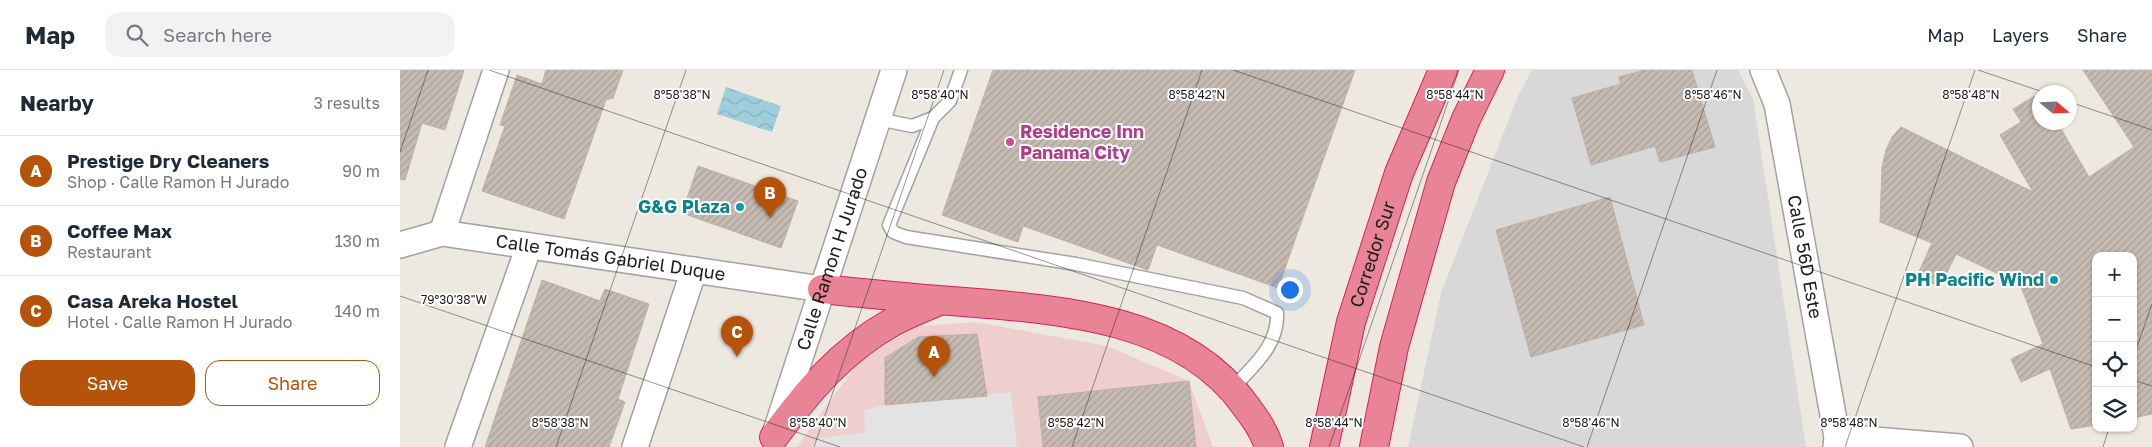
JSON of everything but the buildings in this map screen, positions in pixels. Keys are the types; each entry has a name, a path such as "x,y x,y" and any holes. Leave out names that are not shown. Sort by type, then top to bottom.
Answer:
{"highway":[{"name":"Corredor Sur","path":"1324,447 1351,322 1399,173 1443,70"},
{"path":"1374,447 1394,346 1441,182 1466,119 1490,70"},
{"path":"822,289 1012,305 1132,328 1192,354 1233,388 1265,432 1269,447"},
{"path":"772,442 806,393 845,354 890,323 940,300"}],"street":[{"path":"442,233 496,70"},
{"name":"Calle Ramon H Jurado","path":"772,442 894,70"},
{"name":"Calle 56D Este","path":"1763,70 1776,104 1836,442"},
{"name":"Calle Tomás Gabriel Duque","path":"400,246 442,233 822,289"},
{"path":"458,447 528,246"},
{"path":"635,447 694,270"},
{"path":"1836,442 1960,447"}],"lane":[{"path":"961,70 950,101 933,118 889,225 893,232 906,238 1076,264 1243,298 1277,313 1276,334 1268,348 1233,388"},
{"path":"878,119 912,126 933,118"}],"shaded area":[{"path":"1532,70 1738,70 1753,99 1806,447 1408,447 1441,293 1518,96"},
{"path":"976,322 1107,346 1189,381 1213,447 797,447 859,361 917,326"},
{"path":"1011,392 1017,447 811,447 818,438 865,433 864,410 885,405"}],"water":[{"path":"726,87 781,106 772,132 717,114"}],"place":[{"name":"Residence Inn Panama City","path":"1010,142"},
{"name":"G&G Plaza","path":"740,207"},
{"name":"Coffee Max","path":"770,218"},
{"name":"PH Pacific Wind","path":"2054,280"},
{"name":"Casa Areka Hostel","path":"737,357"},
{"name":"Prestige Dry Cleaners","path":"934,377"}]}
